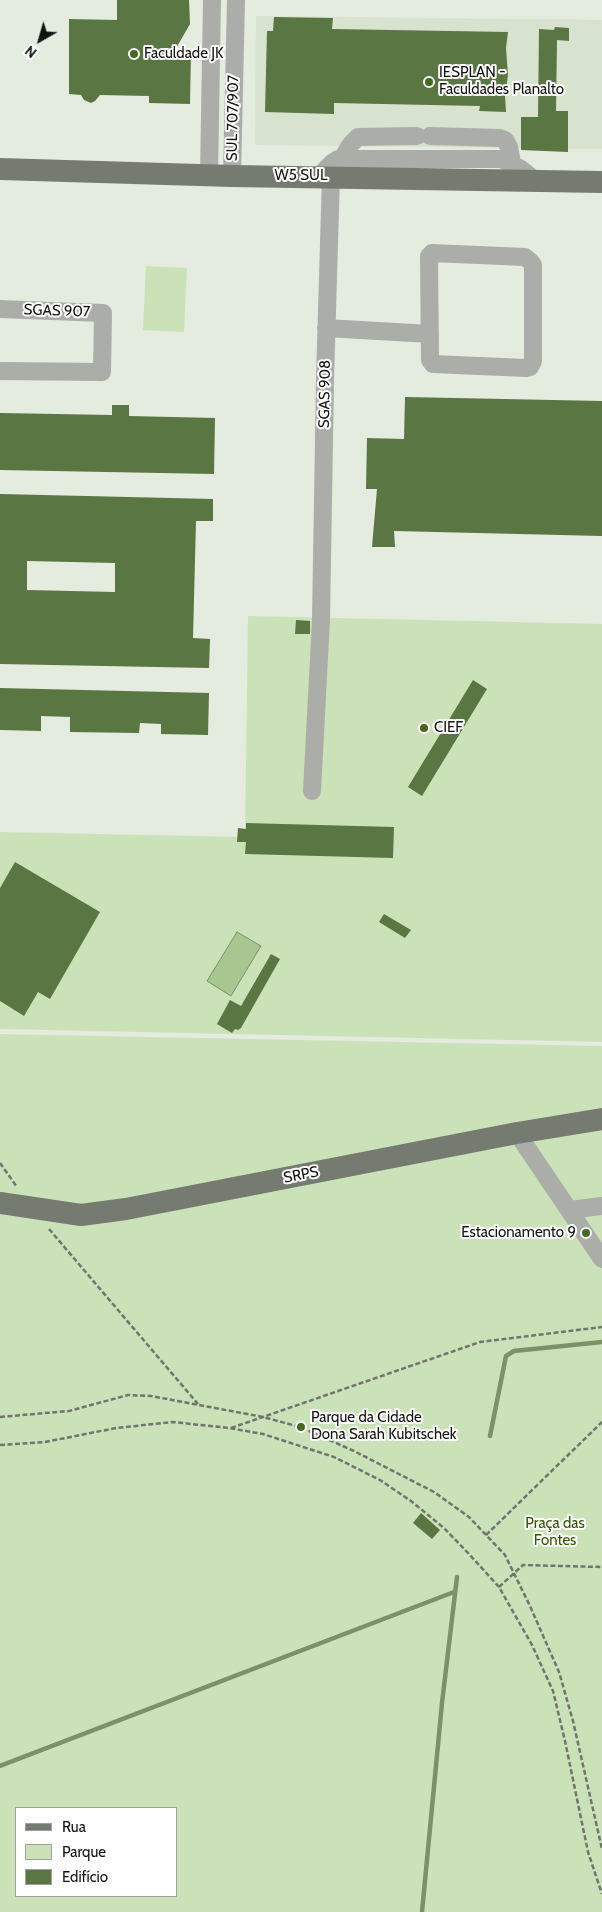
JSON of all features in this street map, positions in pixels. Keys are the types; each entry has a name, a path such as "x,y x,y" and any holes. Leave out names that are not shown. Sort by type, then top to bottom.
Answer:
{"main road":[{"name":"W5 SUL","path":"0,169 232,176 330,171 536,182 602,182"},
{"name":"SRPS","path":"0,1203 81,1215 126,1209 517,1133 602,1119"}],"street":[{"name":"SUL 707/907","path":"209,175 212,0"},
{"name":"SUL 707/907","path":"232,176 236,0"},
{"path":"330,171 358,137 500,138 505,140 512,164"},
{"path":"330,171 500,159 521,169 536,182"},
{"name":"SGAS 908","path":"312,791 321,611 330,171"},
{"path":"430,254 525,257 533,264 533,361 530,367 435,365 430,360 430,334 430,254"},
{"name":"SGAS 907","path":"0,308 103,313 102,372 0,371"},
{"path":"326,328 430,334"},
{"path":"517,1133 602,1259"},
{"path":"569,1210 602,1206"}],"path":[{"path":"33,1209 199,1405"},
{"path":"229,1428 480,1342 602,1327"},
{"path":"0,1417 69,1411 128,1395 151,1396 263,1417 300,1426 354,1451 434,1492 469,1517 505,1555 559,1672 573,1721 602,1849"},
{"path":"0,1445 45,1442 116,1428 173,1422 229,1428 263,1434 334,1457 380,1480 411,1501 444,1528 499,1587 532,1645 552,1691 565,1741 588,1852 602,1894"},
{"path":"486,1535 602,1422"},
{"path":"499,1587 523,1565 602,1567"}],"shaded area":[{"name":"IESPLAN - Faculdades Planalto","path":"256,16 602,20 602,149 255,145"},
{"path":"237,932 261,946 231,996 207,981"}],"green space":[{"path":"146,266 187,268 184,332 143,330"},
{"name":"CIEF","path":"248,616 602,624 602,1042 0,1029 0,832 245,837"},
{"name":"Parque da Cidade Dona Sarah Kubitschek","path":"0,1034 602,1046 602,1912 0,1912"}],"building":[{"path":"117,0 189,0 190,24 175,50 191,50 190,104 149,103 149,96 100,95 91,103 84,100 81,95 69,94 69,19 117,20"},
{"path":"274,17 333,18 332,29 508,32 506,48 508,75 505,96 506,112 479,111 480,106 334,103 334,114 265,112 267,31 273,31"},
{"path":"555,27 569,28 569,41 557,40 556,111 568,111 568,152 521,150 521,117 538,117 539,29 554,30"},
{"path":"405,397 602,401 602,536 394,531 395,547 372,547 377,489 366,489 367,438 404,439"},
{"path":"112,405 129,405 129,416 215,418 214,474 0,470 0,413 112,415"},
{"path":"0,494 213,499 213,521 196,521 193,638 210,639 209,668 0,664","holes":["27,561 115,563 115,592 27,590"]},
{"path":"296,620 310,621 310,634 295,634"},
{"path":"473,680 487,689 422,796 408,787"},
{"path":"0,688 209,693 208,735 161,734 161,724 140,723 139,733 70,732 70,717 41,716 41,731 0,730"},
{"path":"246,823 394,827 393,858 245,854 246,842 237,842 238,828 246,829"},
{"path":"15,862 100,912 50,999 38,992 24,1016 0,1001 0,888"},
{"path":"384,914 411,930 405,938 379,922"},
{"path":"271,954 280,959 241,1028 235,1029 232,1033 217,1024 230,1000 241,1006"},
{"path":"421,1513 440,1530 432,1539 413,1523"}],"waterway":[{"path":"490,1436 506,1356 514,1351 602,1342"},
{"path":"422,1912 442,1703 457,1577"},
{"path":"0,1766 454,1592"}],"place":[{"name":"Faculdade JK","path":"134,54"},
{"name":"IESPLAN - Faculdades Planalto","path":"429,82"},
{"name":"CIEF","path":"424,728"},
{"name":"Estacionamento 9","path":"586,1233"},
{"name":"Parque da Cidade Dona Sarah Kubitschek","path":"301,1427"}],"park label":[{"name":"Praça das Fontes","path":"555,1532"}]}
